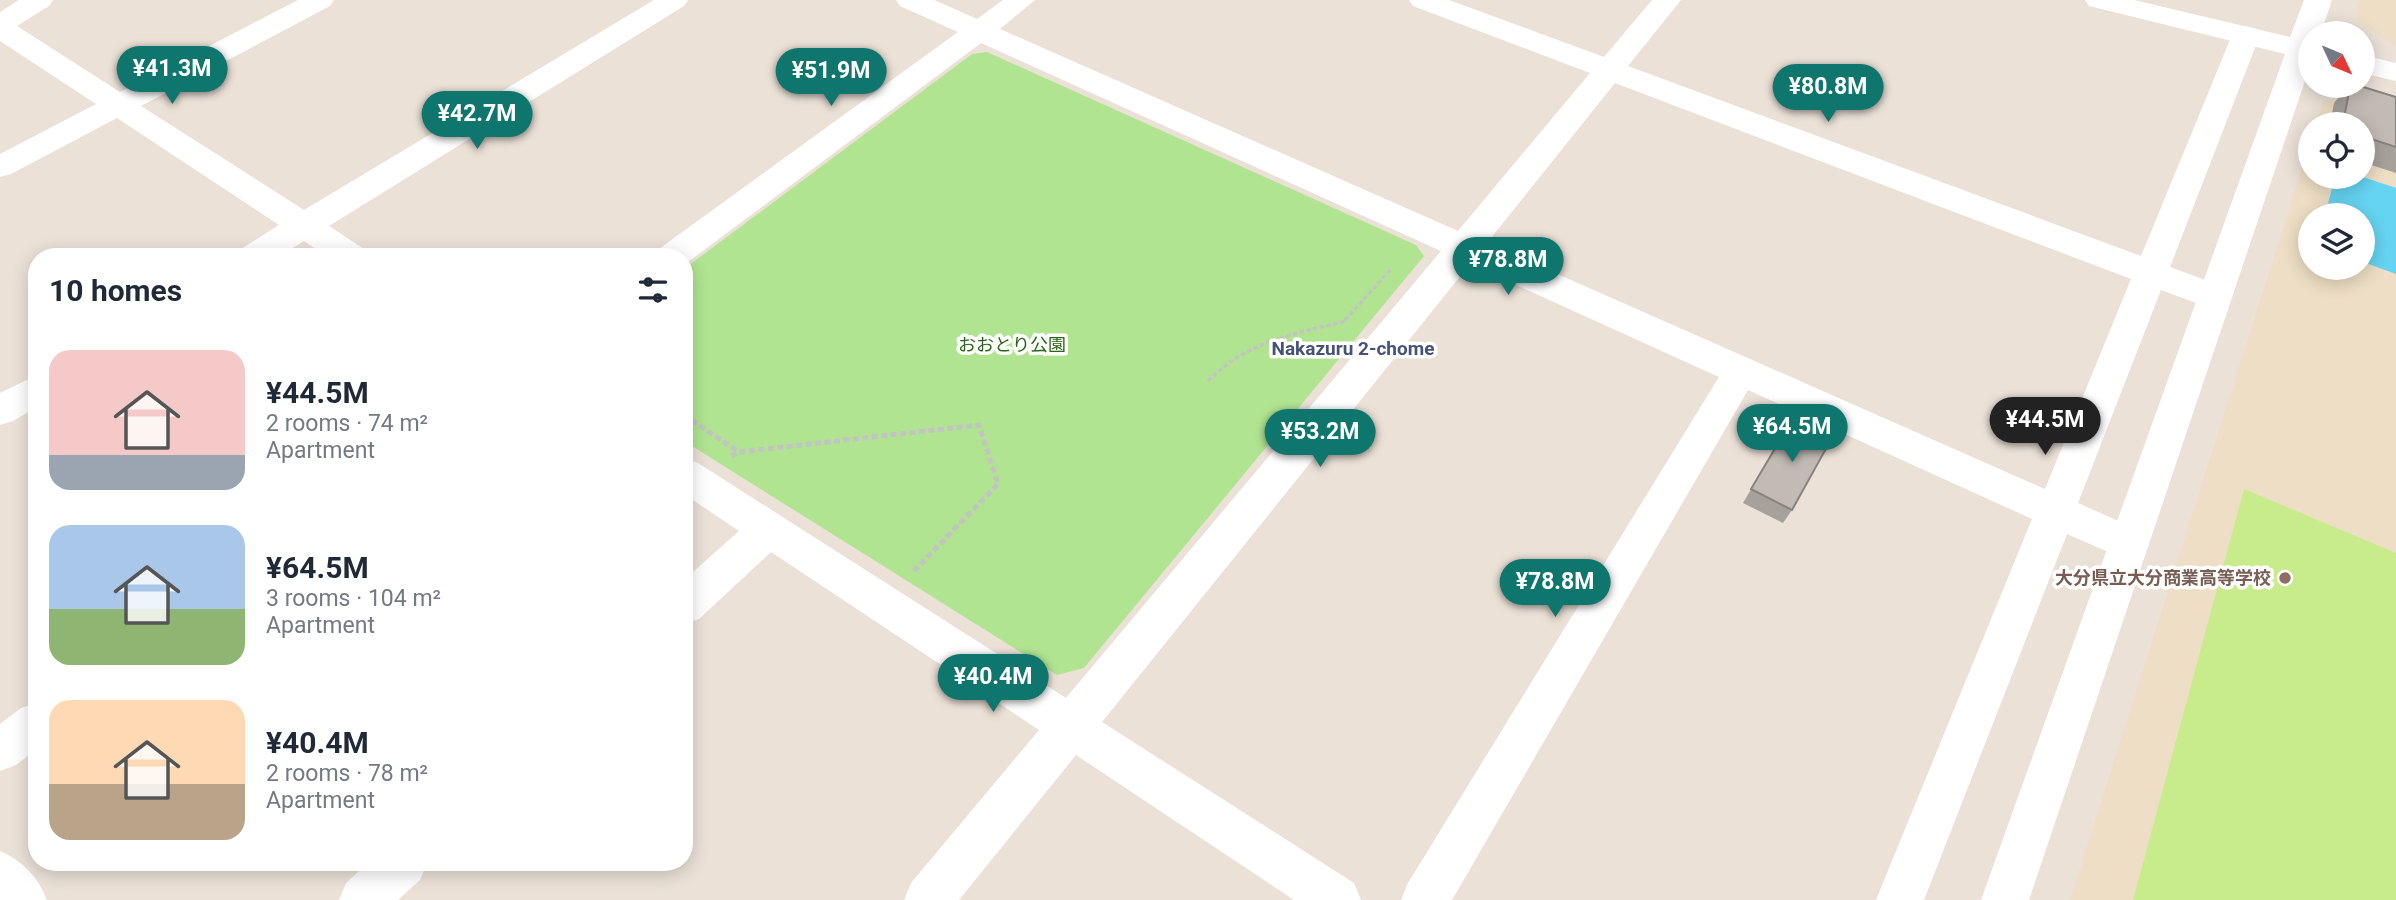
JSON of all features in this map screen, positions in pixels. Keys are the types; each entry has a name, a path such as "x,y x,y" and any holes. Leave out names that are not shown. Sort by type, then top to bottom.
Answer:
{"street":[{"path":"38,0 0,26 338,248"},
{"path":"0,167 320,0"},
{"path":"268,248 674,0"},
{"path":"910,0 2129,544"},
{"path":"683,248 1021,0"},
{"path":"1423,0 2215,297"},
{"path":"928,900 1667,0"},
{"path":"2099,0 2298,48"},
{"path":"2313,21 2318,0"},
{"path":"1900,900 2246,36"},
{"path":"2375,67 2396,72"},
{"path":"2005,900 2215,297 2298,72"},
{"path":"1425,900 1741,371"},
{"path":"0,411 28,394"},
{"path":"693,480 1337,900"},
{"path":"693,598 769,529"},
{"path":"0,750 28,730"},
{"path":"363,900 394,871"},
{"path":"0,876 23,900"}],"path":[{"path":"1208,381 1227,362 1273,339 1345,320 1395,265"},
{"path":"1345,320 1390,337"},
{"path":"693,421 739,452"},
{"path":"693,478 739,452 979,425 998,484 882,604"}],"shaded area":[{"path":"2360,0 2396,0 2396,46 2375,32 2375,21 2356,19"},
{"name":"大分県立大分商業高等学校","path":"2375,97 2396,102 2396,900 2070,900 2298,181 2298,189 2375,189 2375,112 2320,112 2323,102 2349,98"}],"green space":[{"name":"おおとり公園","path":"987,52 1416,245 1424,256 1084,668 1057,675 693,447 693,262 972,54"},
{"path":"2244,489 2396,553 2396,900 2133,900"}],"water":[{"path":"2375,181 2396,188 2396,274 2375,266 2375,203 2328,203 2332,189 2375,189"}],"building":[{"path":"2375,91 2396,97 2396,147 2375,140 2375,112 2345,112 2348,98 2375,98"},
{"path":"1793,418 1833,436 1792,510 1751,489"}],"place":[{"name":"大分県立大分商業高等学校","path":"2285,578"}],"district":[{"name":"Nakazuru 2-chome","path":"1353,348"}]}
